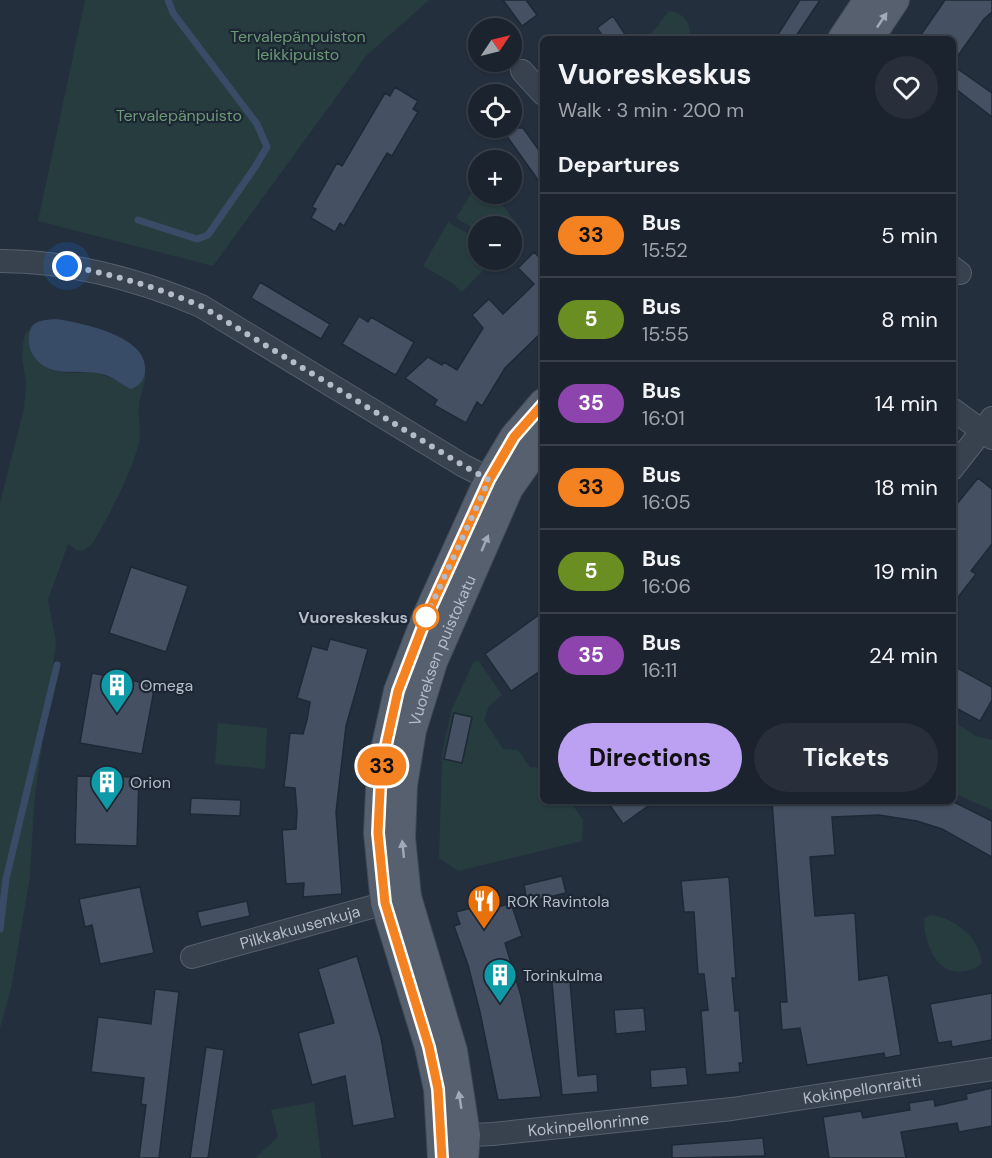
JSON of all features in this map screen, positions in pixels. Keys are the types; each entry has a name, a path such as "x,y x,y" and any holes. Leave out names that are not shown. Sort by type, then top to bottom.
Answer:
{"main road":[{"path":"844,36 868,0"},
{"path":"871,36 895,0"},
{"name":"Vuoreksen puistokatu","path":"453,1147 453,1051 396,900 404,784 412,730 433,662 499,484 514,437 540,407"},
{"name":"Vuoreksen puistokatu","path":"499,484 540,443"}],"street":[{"path":"522,71 540,91"},
{"path":"0,261 51,264 99,271 160,289 201,306 464,466 499,484"},
{"path":"956,411 989,429 956,466"},
{"name":"Pilkkakuusenkuja","path":"192,957 396,900"},
{"name":"Kokinpellonraitti","path":"732,1109 992,1069"},
{"name":"Kokinpellonrinne","path":"453,1147 504,1133 732,1109"}],"green space":[{"name":"Tervalepänpuisto","path":"85,0 429,0 366,56 213,266 38,221"},
{"path":"669,11 683,17 690,29 689,36 637,36 652,33"},
{"path":"468,198 468,204 502,204 511,216 468,216 468,225 456,218"},
{"path":"448,222 468,234 468,270 483,270 462,292 452,283 423,266"},
{"path":"33,325 30,341 34,355 45,366 53,370 69,373 93,372 118,379 143,378 145,373 145,377 139,410 139,442 126,480 93,543 83,551 68,544 48,600 56,642 34,804 30,877 11,988 0,1028 0,503 24,409 26,383 22,356 23,344 25,334"},
{"path":"478,660 502,695 489,706 484,720 503,749 518,750 530,767 540,768 540,804 572,804 583,820 582,841 458,871 439,858 442,754 451,711 473,663"},
{"path":"218,723 267,728 265,769 215,764"},
{"path":"956,723 976,736 992,740 992,810 956,794"},
{"path":"931,915 949,920 965,931 977,945 982,963 972,970 955,971 946,969 939,963 926,937 924,918"},
{"path":"314,1102 321,1158 255,1158 278,1137 271,1110"}],"water":[{"path":"56,319 96,328 126,340 137,349 144,360 145,372 141,383 131,389 102,374 53,370 37,360 31,351 29,342 31,328 42,320"}],"building":[{"path":"503,0 526,0 537,15 522,26 522,18 516,18"},
{"path":"800,0 820,0 796,36 777,36"},
{"path":"945,0 992,0 992,12 984,19 956,58 956,36 920,36"},
{"path":"613,16 626,36 603,36 597,28"},
{"path":"956,68 992,93 992,117 956,89"},
{"path":"395,87 418,101 413,109 418,112 392,156 387,153 344,226 340,223 335,232 311,218 316,209 312,207 337,163 342,166 385,93 390,96"},
{"path":"523,128 540,152 540,183 522,158 522,150 517,150 508,138 522,138"},
{"path":"534,252 540,258 540,334 505,368 482,406 477,402 466,423 434,405 437,400 405,378 428,357 442,365 444,362 457,370 483,328 472,315 489,299 503,314 534,284 520,270 522,270 522,264"},
{"path":"260,282 330,324 321,339 251,298"},
{"path":"359,316 368,322 371,317 414,342 395,375 342,344"},
{"path":"978,478 992,489 992,544 971,571 976,574 956,600 956,505"},
{"name":"Omega","path":"131,567 188,586 166,652 109,633"},
{"path":"540,614 540,671 511,691 485,654"},
{"path":"330,639 368,649 346,726 336,812 342,894 303,897 304,883 286,884 282,830 296,829 297,812 295,788 284,787 290,733 303,734 307,720 310,702 297,698 312,646 327,650"},
{"path":"956,667 992,687 992,700 980,721 956,708"},
{"name":"Omega","path":"92,673 155,685 142,754 80,743"},
{"path":"454,713 472,717 462,763 444,759"},
{"name":"Orion","path":"77,776 139,777 137,846 75,844"},
{"path":"191,798 241,800 240,816 190,814"},
{"path":"956,803 992,821 992,857 942,829 917,821 879,815 832,817 835,855 810,857 815,916 855,913 859,980 888,975 901,1055 885,1058 884,1053 807,1065 800,1028 782,1030 780,1002 787,1002 772,804"},
{"path":"609,804 651,804 623,824"},
{"path":"562,876 566,893 527,902 524,885"},
{"path":"729,877 736,978 732,978 735,1011 739,1010 743,1063 739,1063 740,1072 706,1075 701,1011 708,1010 704,974 698,974 694,912 684,912 681,881"},
{"path":"140,887 154,953 100,964 92,925 85,927 79,899"},
{"path":"247,901 250,916 201,927 197,912"},
{"name":"Torinkulma","path":"511,903 522,936 505,943 521,996 541,1097 498,1100 480,1012 468,965 454,926 460,924 456,912 487,904 489,910"},
{"path":"357,956 381,1038 395,1118 353,1126 345,1076 312,1085 298,1033 334,1023 318,969"},
{"path":"569,970 578,1076 597,1074 598,1092 562,1095 551,971"},
{"path":"155,989 179,992 159,1158 139,1158 146,1105 141,1104 144,1078 91,1072 98,1017 151,1024"},
{"path":"992,993 992,1040 952,1047 951,1041 938,1043 930,1004"},
{"path":"644,1008 646,1031 616,1034 614,1010"},
{"path":"206,1047 224,1050 208,1158 190,1158"},
{"path":"686,1067 688,1085 651,1088 650,1070"},
{"path":"992,1088 992,1126 959,1132 957,1123 901,1132 906,1158 829,1158 823,1117 861,1111 863,1118 910,1110 909,1103 934,1099 935,1106 967,1099 966,1094"},
{"path":"763,1138 765,1156 672,1158 672,1145"}],"waterway":[{"path":"138,220 197,239 208,235 267,147 257,124 173,13 168,0"},
{"path":"0,929 6,879 57,665"}],"bus line":[{"name":"33","path":"442,1158 438,1089 429,1047 385,903 378,833 381,768 398,691 426,618 489,480 514,437 540,407"}],"place":[{"name":"Vuoreskeskus","path":"426,617"},
{"name":"Omega","path":"117,714"},
{"name":"Orion","path":"107,811"},
{"name":"ROK Ravintola","path":"484,930"},
{"name":"Torinkulma","path":"500,1004"}],"route":[{"path":"67,266 99,271 160,289 201,306 489,480 426,617"}],"park label":[{"name":"Tervalepänpuiston leikkipuisto","path":"298,45"}]}
